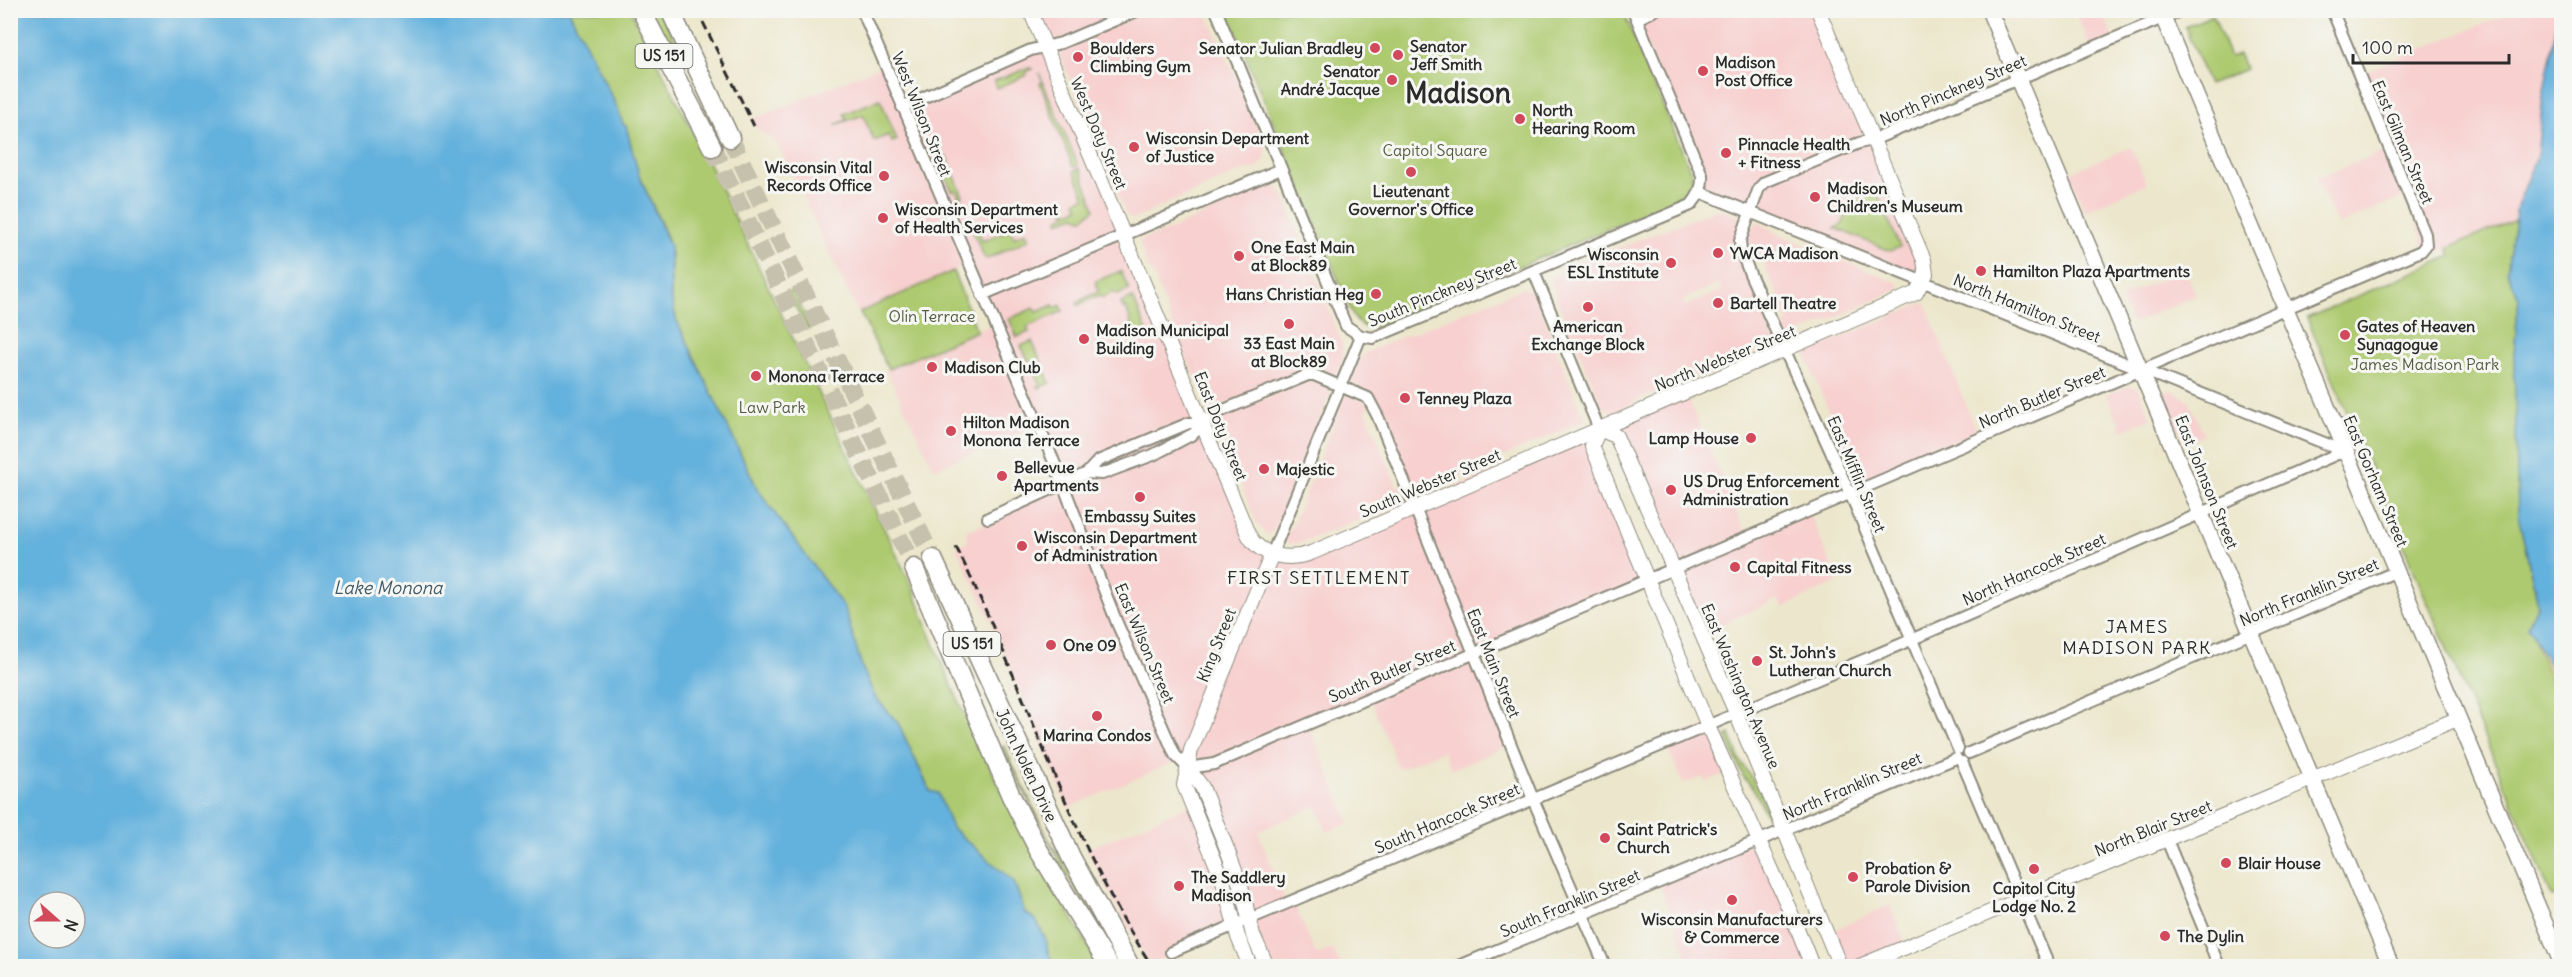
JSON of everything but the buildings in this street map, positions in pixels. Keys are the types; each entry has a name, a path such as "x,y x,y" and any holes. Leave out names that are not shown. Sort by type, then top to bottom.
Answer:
{"main road":[{"name":"US 151","path":"641,10 712,147"},
{"name":"US 151","path":"670,10 730,138"},
{"name":"East Johnson Street","path":"1989,10 2391,966"},
{"name":"East Gorham Street","path":"2161,15 2562,964"},
{"name":"John Nolen Drive","path":"933,559 1071,857 1130,966"},
{"name":"John Nolen Drive","path":"914,568 1011,796 1038,849 1109,966"}],"street":[{"name":"West Wilson Street","path":"862,10 982,295"},
{"name":"West Doty Street","path":"1030,10 1124,235"},
{"path":"902,107 1031,50 1046,47 1139,10"},
{"path":"1216,10 1346,326 1361,336"},
{"path":"1534,272 1691,205 1700,192 1702,175 1635,15 1655,10"},
{"path":"1818,10 1924,260 1926,274 1924,282"},
{"name":"North Pinckney Street","path":"1751,211 1760,186 1765,182 1859,143 1874,140 2161,15 2182,10"},
{"name":"East Gilman Street","path":"2332,10 2425,234 2426,245 2421,251"},
{"path":"982,295 1281,169"},
{"name":"North Hamilton Street","path":"1700,192 2142,372 2344,451"},
{"name":"East Mifflin Street","path":"1751,211 1740,241 1741,251 1850,494 1958,757 2048,964"},
{"name":"East Doty Street","path":"1124,235 1248,534 1256,544 1272,554"},
{"name":"North Butler Street","path":"1673,568 2142,372 2421,251"},
{"name":"South Pinckney Street","path":"1361,336 1377,337 1534,272"},
{"name":"East Washington Avenue","path":"1534,272 1599,429 1592,446 1708,726 1812,966"},
{"name":"North Webster Street","path":"1599,429 1910,297 1924,282"},
{"name":"East Wilson Street","path":"982,295 1155,711 1175,755 1198,778 1238,875 1253,935 1267,966"},
{"name":"King Street","path":"1188,768 1191,750 1361,336"},
{"path":"1087,473 1102,474 1136,463 1193,434 1202,423 1215,414 1311,374 1341,386"},
{"name":"East Main Street","path":"1341,386 1370,400 1533,799 1605,966"},
{"path":"988,518 1087,473 1098,461 1189,423 1202,423"},
{"name":"East Washington Avenue","path":"1599,429 1616,436 1736,713 1840,966"},
{"name":"South Webster Street","path":"1272,554 1285,557 1303,556 1599,429"},
{"name":"North Hancock Street","path":"1736,713 2344,451"},
{"name":"South Butler Street","path":"1188,768 1214,764 1673,568"},
{"name":"North Franklin Street","path":"1759,840 1958,757 1963,747 1969,753 2395,572"},
{"name":"South Hancock Street","path":"1171,952 1736,713"},
{"name":"North Blair Street","path":"1860,966 2457,719"},
{"path":"1188,768 1184,785 1223,881 1234,925 1250,966"},
{"name":"South Franklin Street","path":"1459,966 1759,840"},
{"path":"2167,840 2219,966"}],"shaded area":[{"path":"1030,11 1139,11 1046,47 1248,534 1285,557 1685,392 1747,536 1809,511 1838,582 1783,608 1778,599 1701,633 1616,436 1595,438 1647,579 1473,652 1511,744 1452,770 1443,751 1399,769 1369,697 1308,723 1349,823 1327,832 1316,806 1258,832 1286,903 1293,900 1316,955 1333,949 1341,966 1267,966 1202,787 1179,760 1068,808 990,618 956,547 968,542 966,531 982,525 988,518 1062,484 1038,426 934,469 886,370 993,324 969,264 858,313 777,143 754,126 751,120 885,64 901,106 1045,47"},
{"path":"1149,11 1205,11 1236,77 1266,151 1265,159 1258,168 1244,170 1133,219 1126,215 1059,52 1063,48"},
{"path":"1633,11 1818,11 1924,260 1924,282 1700,192 1702,185"},
{"path":"2075,11 2102,11 2114,39 2091,49"},
{"path":"2515,11 2561,11 2561,16 2558,19 2543,95 2537,157 2517,206 2515,220 2424,258 2421,251 2424,248 2409,195 2338,225 2316,179 2390,149 2359,74"},
{"path":"2131,147 2147,184 2085,211 2069,173"},
{"path":"1271,186 1279,188 1284,197 1342,343 1343,358 1336,377 1312,369 1211,410 1177,337 1153,273 1147,267 1140,242 1144,238 1159,234"},
{"path":"1718,209 1743,217 1736,237 1775,344 1765,351 1757,351 1638,400 1617,413 1610,413 1603,407 1557,301 1551,279 1561,270","holes":["1719,284 1721,290 1685,306 1683,300"]},
{"path":"1757,221 1776,233 1898,283 1900,289 1791,337 1783,331 1783,326 1789,322 1757,248 1746,244 1748,234"},
{"path":"2185,269 2196,295 2132,324 2121,297"},
{"path":"1523,288 1530,291 1537,300 1585,420 1423,493 1415,492 1372,394 1350,382 1360,359 1366,352"},
{"path":"1925,302 1977,433 1860,480 1855,475 1805,353"},
{"path":"1309,380 1329,387 1330,394 1274,530 1267,535 1257,524 1217,425 1217,419"},
{"path":"2130,386 2138,389 2151,418 2122,430 2107,394"},
{"path":"2170,389 2189,401 2204,435 2185,443 2163,394 2165,390"},
{"path":"1347,394 1364,401 1368,406 1366,411 1397,486 1402,488 1403,500 1399,504 1300,543 1288,544 1284,539 1292,526 1339,411 1341,398"},
{"path":"1708,726 1729,772 1705,782 1703,777 1683,784 1666,743"},
{"path":"1192,804 1234,925 1150,964 1087,849"},
{"path":"1759,840 1812,966 1662,966 1687,956 1659,882"},
{"path":"1890,905 1907,948 1860,966 1840,966 1827,933"}],"green space":[{"name":"Law Park","path":"569,11 631,11 703,151 914,591 953,688 998,783 1100,966 1054,966 1047,949 1047,942 1036,920 1025,913 1014,882 952,828 934,793 930,791 898,723 875,697 862,667 845,609 758,490 676,319 671,296 671,254 668,239 639,175 617,107"},
{"path":"650,11 661,11 686,63 679,66"},
{"name":"Capitol Square","path":"1227,11 1623,11 1692,174 1692,188 1679,199 1377,327 1366,327 1357,322 1353,316"},
{"path":"2213,15 2230,57 2239,54 2246,69 2209,85 2185,27"},
{"path":"1029,68 1033,69 1026,72 1027,75 997,88 994,81"},
{"path":"1043,82 1078,165 1073,167 1040,83"},
{"path":"880,99 897,140 892,142 889,135 874,141 863,115 835,125 847,120 844,114"},
{"path":"946,156 963,196 959,198 956,190 952,191 938,159"},
{"path":"1080,168 1095,209 1082,219 1075,216 1059,222 1058,219 1066,215 1063,207 1065,206 1068,212 1079,208 1076,201 1085,197 1074,171"},
{"path":"1875,187 1900,247 1890,251 1835,228 1842,225 1851,204 1862,199 1859,194"},
{"path":"972,219 983,241 1010,229 1014,237 1026,232 1029,239 987,259 971,227 967,228 965,225"},
{"name":"James Madison Park","path":"2515,220 2507,271 2519,298 2514,355 2518,515 2538,604 2528,626 2562,687 2562,893 2552,897 2307,318 2451,256 2448,248"},
{"name":"Olin Terrace","path":"953,271 977,331 888,369 860,312"},
{"path":"1121,271 1129,290 1117,295 1113,292 1103,298 1101,295 1078,305 1077,302 1098,292 1096,281"},
{"path":"792,290 811,327 808,329 787,293"},
{"path":"1133,298 1148,334 1142,337 1140,333 1135,335 1126,307 1123,308 1121,303"},
{"path":"1053,305 1055,308 1061,305 1063,311 1027,327 1029,332 1017,337 1009,319 1034,308 1037,312"},
{"path":"1032,341 1050,383 1038,388 1040,384 1021,346"},
{"path":"1730,734 1740,761 1763,797 1768,818 1753,788 1744,778 1726,736"},
{"path":"1004,746 1049,840 1073,876 1121,966 1061,865 1002,747"}],"sand":[{"path":"2534,639 2539,643 2561,687 2561,705"}],"water":[{"name":"Lake Monona","path":"10,11 569,11 626,126 639,175 670,246 671,296 676,319 758,490 845,609 862,667 875,697 898,723 930,791 938,793 952,828 1014,882 1025,913 1036,920 1047,943 1054,966 11,966"},
{"path":"2561,16 2561,687 2528,626 2538,604 2518,515 2514,355 2519,298 2507,271 2517,206 2537,157 2543,95 2558,19"}],"tunnel":[{"path":"730,138 933,559"},
{"path":"712,147 914,568"}],"railway":[{"path":"697,10 754,126"},
{"path":"956,547 981,599 1095,866 1152,966"}],"place":[{"name":"Senator Julian Bradley","path":"1375,48"},
{"name":"Senator Jeff Smith","path":"1398,55"},
{"name":"Boulders Climbing Gym","path":"1078,57"},
{"name":"Madison Post Office","path":"1703,71"},
{"name":"Senator André Jacque","path":"1392,80"},
{"name":"North Hearing Room","path":"1520,119"},
{"name":"Wisconsin Department of Justice","path":"1134,147"},
{"name":"Pinnacle Health + Fitness","path":"1726,153"},
{"name":"Lieutenant Governor's Office","path":"1411,172"},
{"name":"Wisconsin Vital Records Office","path":"884,176"},
{"name":"Madison Children's Museum","path":"1815,197"},
{"name":"Wisconsin Department of Health Services","path":"883,218"},
{"name":"YWCA Madison","path":"1718,253"},
{"name":"One East Main at Block89","path":"1239,256"},
{"name":"Wisconsin ESL Institute","path":"1671,263"},
{"name":"Hamilton Plaza Apartments","path":"1981,271"},
{"name":"Hans Christian Heg","path":"1376,294"},
{"name":"Bartell Theatre","path":"1718,303"},
{"name":"American Exchange Block","path":"1588,307"},
{"name":"33 East Main at Block89","path":"1289,324"},
{"name":"Gates of Heaven Synagogue","path":"2345,335"},
{"name":"Madison Municipal Building","path":"1084,339"},
{"name":"Madison Club","path":"932,367"},
{"name":"Monona Terrace","path":"756,376"},
{"name":"Tenney Plaza","path":"1405,398"},
{"name":"Hilton Madison Monona Terrace","path":"951,431"},
{"name":"Lamp House","path":"1751,438"},
{"name":"Majestic","path":"1264,469"},
{"name":"Bellevue Apartments","path":"1002,476"},
{"name":"US Drug Enforcement Administration","path":"1671,490"},
{"name":"Embassy Suites","path":"1140,497"},
{"name":"Wisconsin Department of Administration","path":"1022,546"},
{"name":"Capital Fitness","path":"1735,567"},
{"name":"One 09","path":"1051,645"},
{"name":"St. John's Lutheran Church","path":"1757,661"},
{"name":"Marina Condos","path":"1097,716"},
{"name":"Saint Patrick's Church","path":"1605,838"},
{"name":"Blair House","path":"2226,863"},
{"name":"Capitol City Lodge No. 2","path":"2034,869"},
{"name":"Probation & Parole Division","path":"1853,877"},
{"name":"The Saddlery Madison","path":"1179,886"},
{"name":"Wisconsin Manufacturers & Commerce","path":"1732,900"},
{"name":"The Dylin","path":"2165,936"}],"district":[{"name":"Madison","path":"1458,93"},
{"name":"FIRST SETTLEMENT","path":"1319,578"},
{"name":"JAMES MADISON PARK","path":"2137,637"}]}
